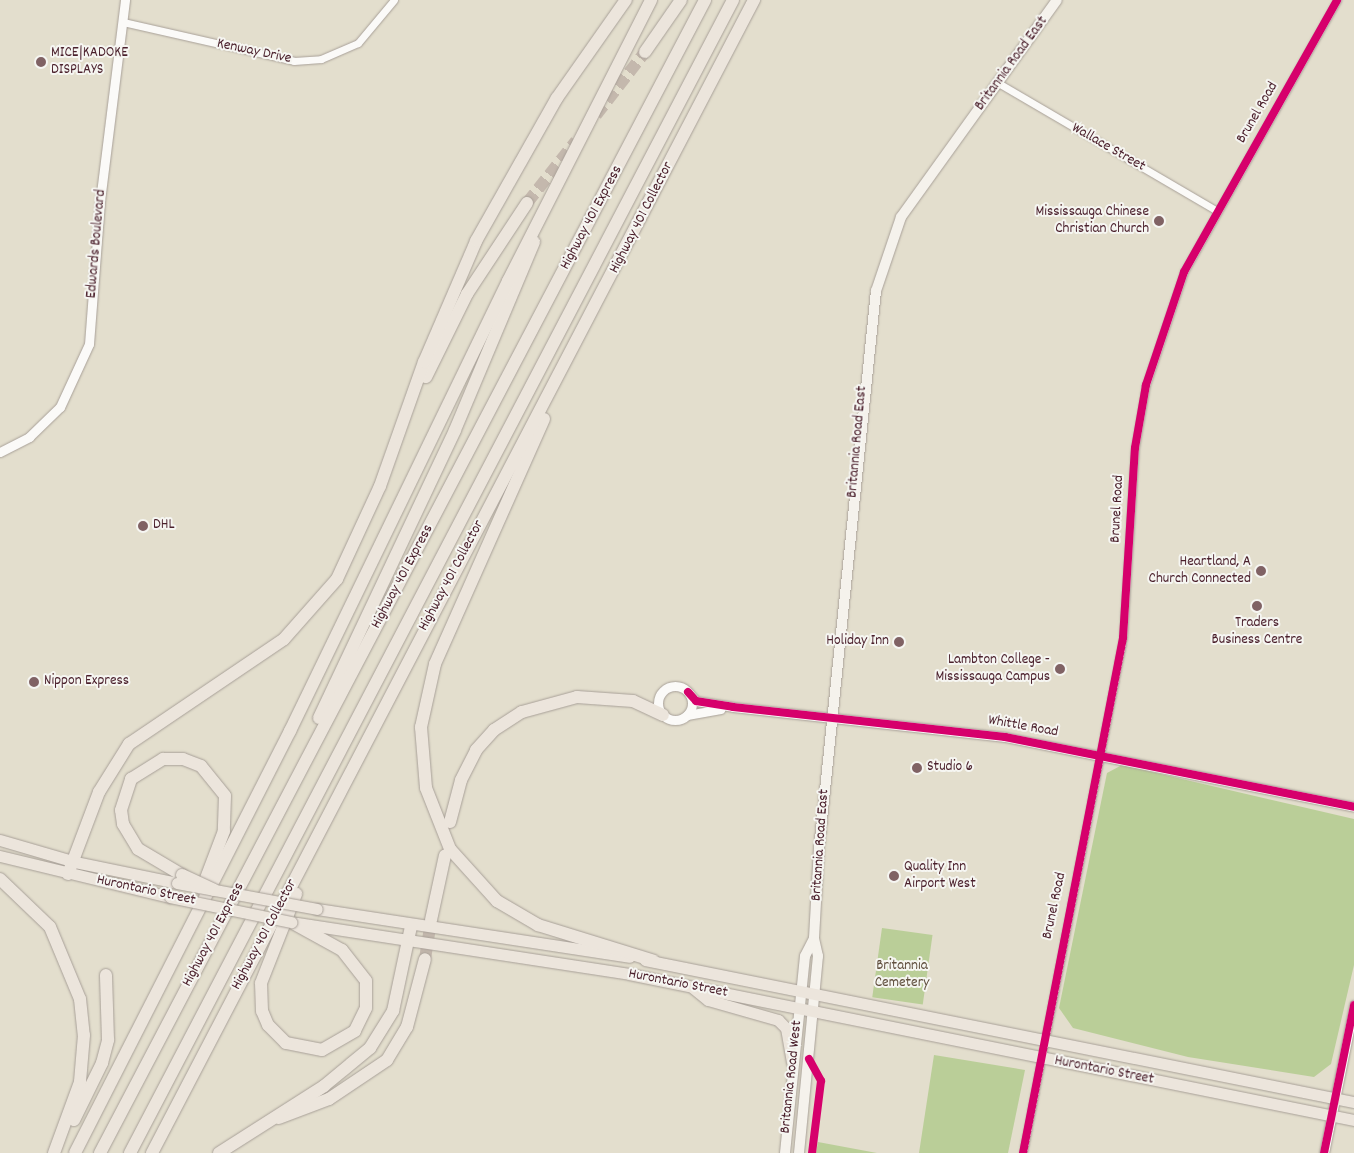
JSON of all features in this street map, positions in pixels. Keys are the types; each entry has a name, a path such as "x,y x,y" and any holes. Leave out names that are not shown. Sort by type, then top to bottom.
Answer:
{"highway":[{"path":"68,874 75,862 99,792 129,744 284,639 325,596 352,550 465,266 511,174 557,98 626,0"},
{"path":"75,1153 167,977 651,0"},
{"path":"645,52 681,0"},
{"name":"Highway 401 Express","path":"100,1153 705,0"},
{"name":"Highway 401 Express","path":"130,1153 733,0"},
{"name":"Highway 401 Collector","path":"152,1153 581,335 754,0"},
{"path":"402,426 467,294 527,203"},
{"path":"261,845 455,430 530,260 538,225"},
{"path":"581,335 435,664 423,711 421,757 441,832 483,889 538,925 654,961"},
{"path":"450,822 460,780 472,756 494,730 522,712 578,696 633,701 663,715"},
{"path":"167,977 219,847 227,814 225,796 209,771 183,759 163,759 131,779 121,810 123,824 138,849 180,879 214,890"},
{"path":"431,920 445,855"},
{"path":"291,922 308,928 353,959 368,993 355,1031 322,1050 297,1047 281,1039 268,1025 260,996 270,955 302,878 303,862"},
{"path":"0,878 50,927 80,999 84,1035 81,1075 55,1153"},
{"path":"219,1153 324,1086 370,1048 393,1011 411,926"},
{"path":"265,1122 329,1099 387,1060 407,1027 425,959"},
{"path":"55,1153 102,1063 111,1018 106,976"}],"main road":[{"name":"Britannia Road East","path":"814,1003 818,956 814,938 832,717 868,334 882,266 915,194 1000,84 1057,0"},
{"name":"Hurontario Street","path":"0,840 75,862 180,879"},
{"name":"Hurontario Street","path":"0,856 68,874 291,922"},
{"name":"Hurontario Street","path":"214,890 411,926 654,961 800,1001 1042,1058 1354,1120"},
{"name":"Hurontario Street","path":"308,928 524,955 692,987 814,1003 1045,1038 1354,1102"},
{"name":"Britannia Road East","path":"800,1001 805,956 814,938"},
{"path":"692,987 708,1000 778,1020 786,1028 792,1062"},
{"name":"Britannia Road West","path":"785,1153 792,1062 800,1001"},
{"name":"Britannia Road West","path":"800,1153 814,1003"}],"street":[{"name":"Edwards Boulevard","path":"0,452 29,437 60,407 89,344 100,201 123,22 124,0"},
{"name":"Kenway Drive","path":"123,22 294,61 312,60 358,43 394,0"},
{"name":"Brunel Road","path":"1023,1153 1123,638 1142,401 1164,321 1218,211 1337,0"},
{"name":"Wallace Street","path":"1000,84 1218,211"},
{"path":"674,686 688,692 692,705 687,715 673,720 663,715 658,701 663,691 674,686"},
{"name":"Whittle Road","path":"688,692 696,701 733,707 966,732 1100,755 1354,807"},
{"name":"Whittle Road","path":"687,715 733,707"},
{"path":"1324,1153 1333,1098 1354,1004"}],"green space":[{"path":"1122,765 1354,819 1354,965 1331,1064 1314,1077 1188,1057 1073,1028 1059,1008 1107,773"},
{"name":"Britannia Cemetery","path":"882,928 933,935 923,1004 872,997"},
{"path":"934,1055 1025,1070 1008,1153 919,1153"},
{"path":"818,1142 877,1153 816,1153"}],"tunnel":[{"path":"596,115 645,52"},
{"path":"527,203 576,141"},
{"path":"425,959 431,920"}],"cycle path":[{"path":"1023,1153 1123,638 1135,448 1146,385 1184,272 1337,0"},
{"path":"688,692 696,701 733,707 1005,737 1354,807"},
{"path":"1324,1153 1354,1005"},
{"path":"809,1059 821,1081 812,1153"}],"place":[{"name":"MICE|KADOKE DISPLAYS","path":"41,62"},
{"name":"Mississauga Chinese Christian Church","path":"1159,221"},
{"name":"DHL","path":"143,526"},
{"name":"Heartland, A Church Connected","path":"1261,571"},
{"name":"Traders Business Centre","path":"1257,606"},
{"name":"Holiday Inn","path":"899,642"},
{"name":"Lambton College - Mississauga Campus","path":"1060,669"},
{"name":"Nippon Express","path":"34,682"},
{"name":"Studio 6","path":"917,768"},
{"name":"Quality Inn Airport West","path":"894,876"}]}
